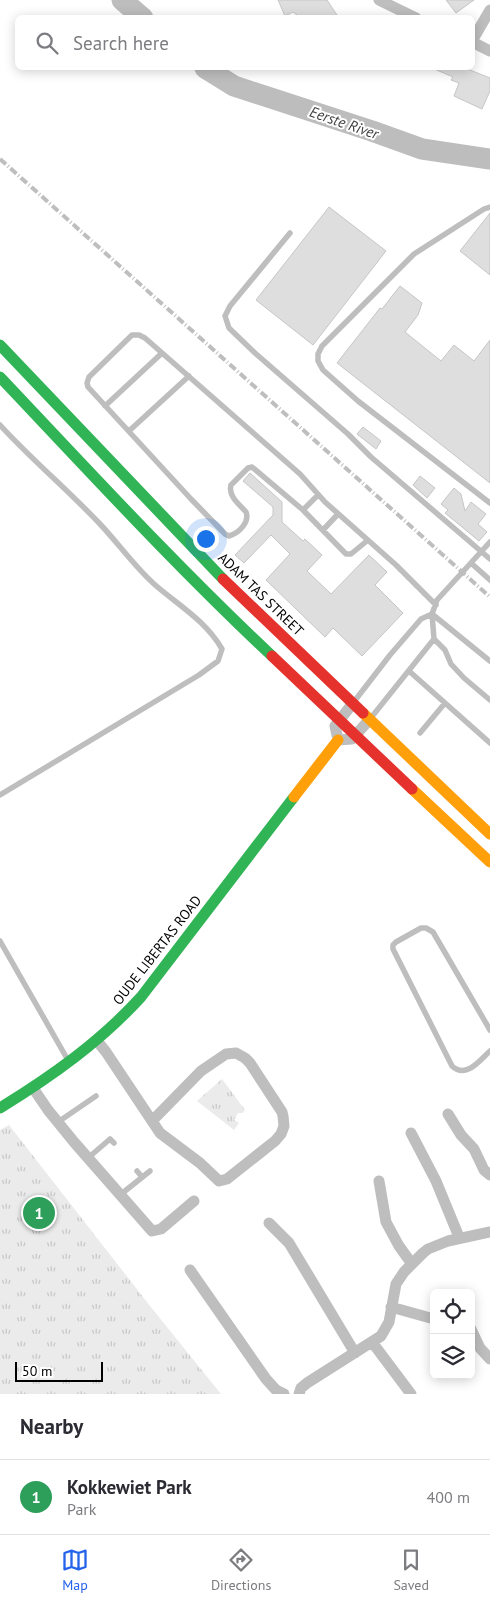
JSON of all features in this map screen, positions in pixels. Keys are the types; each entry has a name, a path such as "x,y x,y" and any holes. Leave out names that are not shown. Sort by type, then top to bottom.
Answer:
{"main road":[{"name":"ADAM TAS STREET","path":"0,345 226,582 490,834"},
{"path":"0,377 238,625 490,862"},
{"name":"OUDE LIBERTAS ROAD","path":"0,1108 70,1064 98,1042 141,998 338,740"}],"street":[{"path":"379,0 410,15"},
{"path":"475,37 490,10"},
{"path":"475,43 490,50"},
{"path":"353,703 335,726 338,740 352,739 370,719"},
{"path":"98,1042 158,1131 200,1163 217,1180 227,1179 276,1141 283,1130 284,1122 282,1112 250,1063 240,1055 233,1053 226,1054 202,1071 152,1121"},
{"path":"33,1088 58,1122 148,1228 155,1231 161,1229 194,1201"},
{"path":"448,1114 461,1135 474,1149 484,1170 490,1175"},
{"path":"410,1133 436,1181 459,1237"},
{"path":"379,1180 386,1222 399,1246 412,1264"},
{"path":"270,1223 289,1244 355,1353"},
{"path":"299,1394 301,1388 307,1383 372,1342 384,1332 389,1322 396,1284 404,1272 428,1249 459,1237 490,1232"},
{"path":"190,1270 266,1379 276,1390 284,1394"},
{"path":"391,1307 430,1318"},
{"path":"473,1334 480,1348 490,1359"},
{"path":"372,1342 411,1394"}],"lane":[{"path":"490,207 414,254 322,346 318,354 318,361 324,370 358,401 490,503"},
{"path":"290,233 230,306 225,316 230,328 255,353 348,434 371,457 490,559"},
{"path":"368,540 351,554 348,554 303,510 252,467 248,468 230,485 232,496 248,515 236,533 229,536 221,531 88,387 88,380 132,335 139,335 145,338 300,474 318,495 396,565 436,605"},
{"path":"106,406 162,353"},
{"path":"129,431 189,376"},
{"path":"0,425 20,447 99,523 152,582 198,619 215,637 222,649 218,661 199,676 0,795"},
{"path":"303,510 318,495"},
{"path":"323,530 338,514"},
{"path":"490,542 437,600 432,614 434,639 445,650 451,664 490,700"},
{"path":"472,563 490,580"},
{"path":"353,703 421,619 432,614"},
{"path":"432,614 490,661"},
{"path":"370,719 434,639"},
{"path":"409,670 490,743"},
{"path":"420,732 445,703"},
{"path":"490,1030 434,932 422,928 396,942 393,949 452,1066 458,1071 468,1070 490,1051"},
{"path":"0,941 70,1064"},
{"path":"58,1122 96,1096"},
{"path":"88,1158 110,1139 114,1143"},
{"path":"137,1171 142,1177"},
{"path":"120,1195 150,1171"}],"green space":[{"path":"222,1079 245,1110 243,1113 238,1113 234,1120 239,1123 234,1130 197,1101"},
{"path":"9,1125 221,1394 0,1394 0,1130"}],"building":[{"path":"278,0 327,0 337,15 297,15 293,12 285,15"},
{"path":"446,0 474,0 456,13"},
{"path":"437,70 470,70 490,78 490,91 482,109 454,96 459,83 451,80 453,77"},
{"path":"329,207 386,251 313,345 256,300"},
{"path":"490,213 490,275 460,251"},
{"path":"400,286 422,303 418,315 405,332 441,361 454,345 474,361 490,340 490,483 337,363 380,308 382,309"},
{"path":"363,427 381,441 376,449 357,434"},
{"path":"250,473 282,502 282,522 303,541 305,539 322,555 307,571 331,594 369,555 387,572 375,585 403,613 362,656 333,628 325,637 266,580 290,554 271,535 244,563 235,555 273,515 273,507 243,481"},
{"path":"420,476 435,488 427,498 413,485"},
{"path":"454,488 461,494 465,511 471,502 486,514 478,524 487,532 479,541 445,513 448,510 441,504"}],"waterway":[{"name":"Eerste River","path":"122,0 140,15"},
{"name":"Eerste River","path":"208,70 234,86 422,149 490,159"}],"railway":[{"path":"0,159 490,597"}],"traffic: fast":[{"path":"0,345 223,579"},
{"path":"0,377 168,553 272,656"},
{"path":"0,1108 75,1057 109,1029 141,997 294,797"}],"traffic: slow":[{"path":"363,713 490,834"},
{"path":"294,797 338,740"},
{"path":"412,789 490,862"}],"traffic: jam":[{"path":"223,579 363,713"},
{"path":"272,656 412,789"}],"place":[{"name":"Kokkewiet Park","path":"39,1213"}]}
